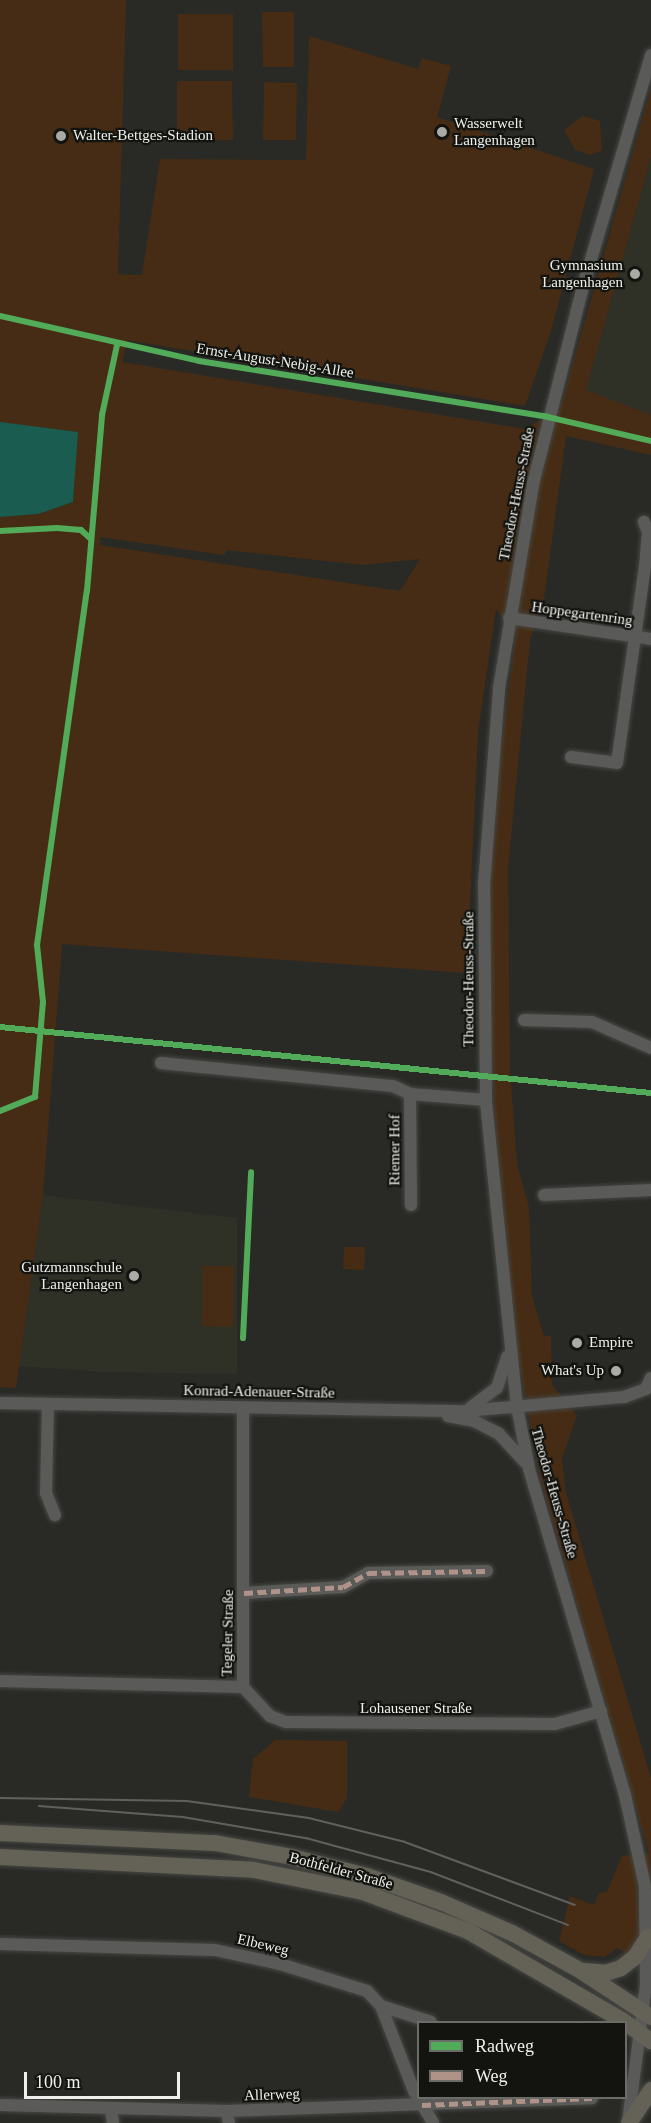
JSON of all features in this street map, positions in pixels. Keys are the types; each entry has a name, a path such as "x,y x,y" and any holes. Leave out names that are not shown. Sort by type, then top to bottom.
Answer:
{"main road":[{"name":"Bothfelder Straße","path":"0,1833 176,1839 320,1863 395,1885 468,1913 580,1971 647,2015"},
{"name":"Bothfelder Straße","path":"0,1857 236,1868 354,1889 468,1931 622,2021"},
{"path":"580,1971 605,1973 621,1968 635,1957 648,1936"},
{"name":"Bothfelder Straße","path":"627,2024 646,2037"},
{"path":"628,2123 651,2090"}],"street":[{"name":"Theodor-Heuss-Straße","path":"628,2123 646,2037 648,1936 642,1865 601,1711 529,1468 517,1407 509,1350 486,1100 484,871 493,748 509,618 554,393 651,55"},
{"path":"571,758 617,763 635,637 648,567 648,532 644,522"},
{"name":"Hoppegartenring","path":"509,618 651,639"},
{"path":"524,1020 592,1022 651,1048"},
{"path":"161,1063 393,1086 410,1094 486,1100"},
{"name":"Riemer Hof","path":"410,1094 411,1205"},
{"path":"544,1196 651,1190"},
{"path":"466,1411 496,1388 509,1350"},
{"path":"517,1407 624,1397 649,1387"},
{"name":"Konrad-Adenauer-Straße","path":"0,1403 429,1411 517,1407"},
{"path":"48,1405 46,1493 55,1515"},
{"name":"Tegeler Straße","path":"0,1681 243,1687 243,1408"},
{"path":"429,1411 488,1427 508,1440 529,1468"},
{"path":"243,1593 343,1587 368,1573 487,1571"},
{"name":"Lohausener Straße","path":"243,1687 270,1716 286,1722 555,1724 601,1711"},
{"name":"Elbeweg","path":"0,1944 214,1950 280,1964 367,1990 381,2006 417,2093"},
{"path":"381,2006 428,2021"},
{"name":"Elbeweg","path":"420,2099 433,2123"},
{"name":"Allerweg","path":"0,2105 228,2117 509,2099 547,2099"},
{"path":"111,2110 112,2123"}],"shaded area":[{"path":"0,0 126,0 118,274 142,275 160,159 306,160 309,36 418,69 422,58 451,66 437,117 594,169 551,331 525,406 127,340 122,362 525,429 560,409 651,88 651,157 586,390 651,415 651,455 566,436 544,599 530,640 508,868 510,1070 517,1165 529,1207 532,1297 544,1336 551,1336 552,1385 577,1415 562,1458 566,1493 651,1778 651,1970 617,1948 605,1957 584,1955 559,1941 570,1896 594,1905 599,1893 607,1892 622,1856 649,1853 541,1481 507,1297 488,1019 488,887 496,787 516,632 496,609 478,732 467,973 62,944 43,1195 16,1388 0,1387 0,517 38,514 73,502 75,466 36,429 0,422","holes":["100,537 224,555 227,550 363,565 420,559 400,591 100,545"]},
{"path":"262,12 294,12 294,67 263,67"},
{"path":"178,14 233,14 233,70 178,70"},
{"path":"177,81 232,81 233,140 177,141"},
{"path":"264,82 297,83 296,140 263,140"},
{"path":"583,116 600,121 602,150 591,155 575,150 564,130"},
{"name":"Gymnasium Langenhagen","path":"651,157 651,415 585,391"},
{"path":"0,422 78,432 73,502 38,514 0,517"},
{"name":"Gutzmannschule Langenhagen","path":"43,1195 237,1218 237,1374 102,1372 19,1366"},
{"path":"344,1247 365,1247 364,1270 343,1269"},
{"path":"203,1266 234,1266 233,1327 202,1326"},
{"path":"275,1740 347,1741 347,1798 338,1812 249,1797 253,1759"}],"tram line":[{"path":"0,1798 187,1801 309,1818 405,1842 575,1905"},
{"path":"39,1806 183,1817 306,1838 431,1872 568,1925"}],"marked path":[{"path":"244,1593 343,1587 368,1573 487,1571"},
{"path":"422,2105 568,2099"}],"cycle path":[{"name":"Ernst-August-Nebig-Allee","path":"0,316 199,361 548,417 651,441"},
{"path":"0,1111 35,1097 43,1002 37,945 87,591 102,415 117,345"},
{"path":"0,531 57,528 81,530 91,539"},
{"path":"0,1027 651,1093"},
{"path":"243,1338 251,1172"}],"place":[{"name":"Wasserwelt Langenhagen","path":"442,132"},
{"name":"Walter-Bettges-Stadion","path":"61,136"},
{"name":"Gymnasium Langenhagen","path":"635,274"},
{"name":"Gutzmannschule Langenhagen","path":"134,1276"},
{"name":"Empire","path":"577,1343"},
{"name":"What's Up","path":"616,1371"}]}
